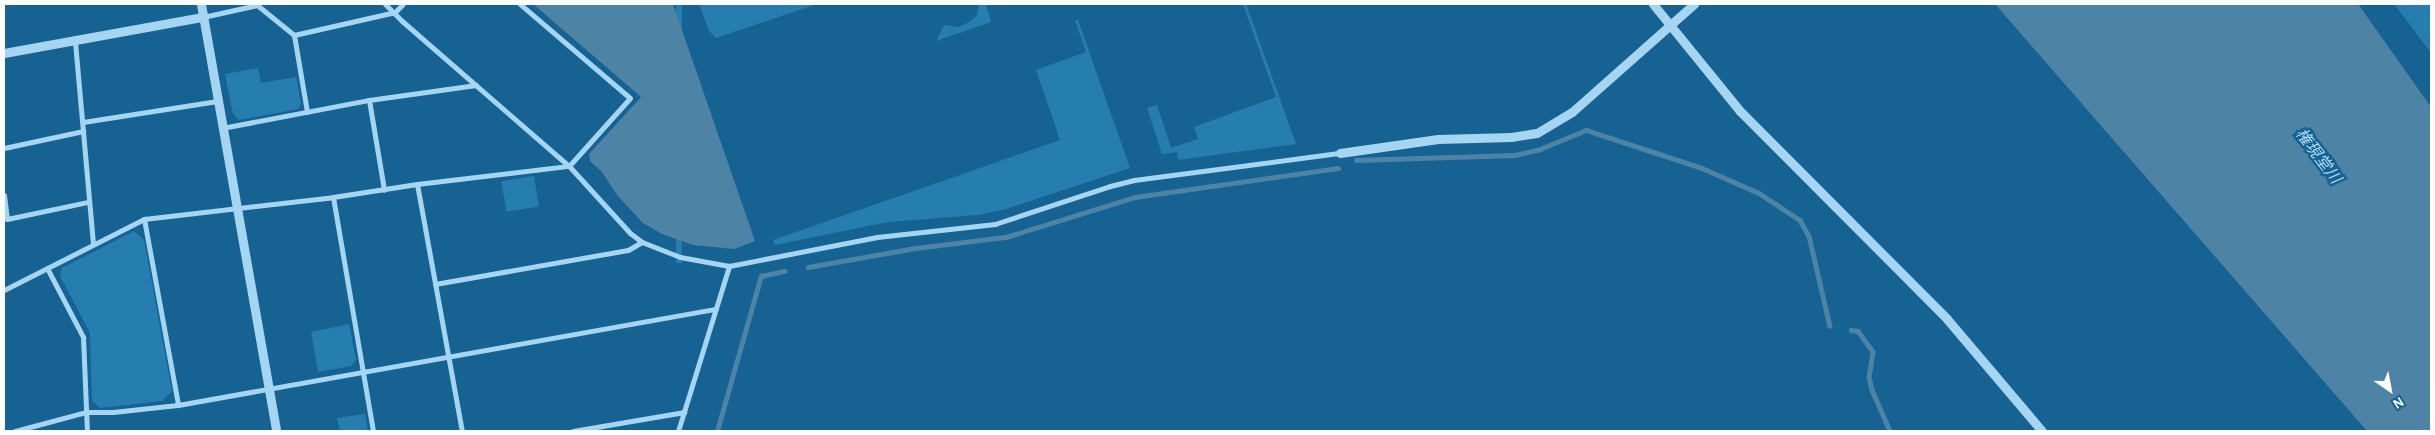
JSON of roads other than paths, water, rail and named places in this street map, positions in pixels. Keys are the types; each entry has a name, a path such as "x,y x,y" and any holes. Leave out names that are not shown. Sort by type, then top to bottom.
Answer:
{"street":[{"path":"201,4 276,431"},
{"path":"385,4 402,21 569,166 630,233 642,242 680,257 729,266 877,237 995,224 1110,186 1134,180 1438,139 1524,136 1537,132 1572,112 1694,4"},
{"path":"294,35 395,12 403,4"},
{"path":"4,290 144,219 237,209 417,184 569,166 630,98 520,4"},
{"path":"1652,4 1708,73 1771,144 1947,320 2042,431"},
{"path":"4,53 75,42 257,5 294,35 307,112"},
{"path":"75,42 93,244"},
{"path":"222,128 369,100 476,85"},
{"path":"369,100 384,190"},
{"path":"83,122 217,102"},
{"path":"4,148 83,130"},
{"path":"417,184 462,431"},
{"path":"4,195 7,219 88,202"},
{"path":"333,197 373,431"},
{"path":"144,219 178,405"},
{"path":"434,284 628,250 642,242"},
{"path":"678,431 729,266"},
{"path":"47,268 84,337 87,431"},
{"path":"16,431 86,412 113,412 178,405 715,308"},
{"path":"573,431 684,412"}],"water":[{"path":"533,4 673,4 755,241 734,249 693,245 662,234 643,223 617,195 602,172 590,161 589,154 641,97"},
{"name":"権現堂川","path":"1995,4 2358,4 2431,107 2431,431 2367,431"}],"waterway":[{"path":"1356,160 1515,155 1540,149 1586,130 1702,168 1759,193 1800,220 1809,236 1830,326"},
{"path":"808,267 916,248 1006,237 1135,197 1338,168"},
{"path":"717,431 761,276 784,271"},
{"path":"1851,330 1858,331 1873,352 1869,377 1872,390 1890,431"}]}
